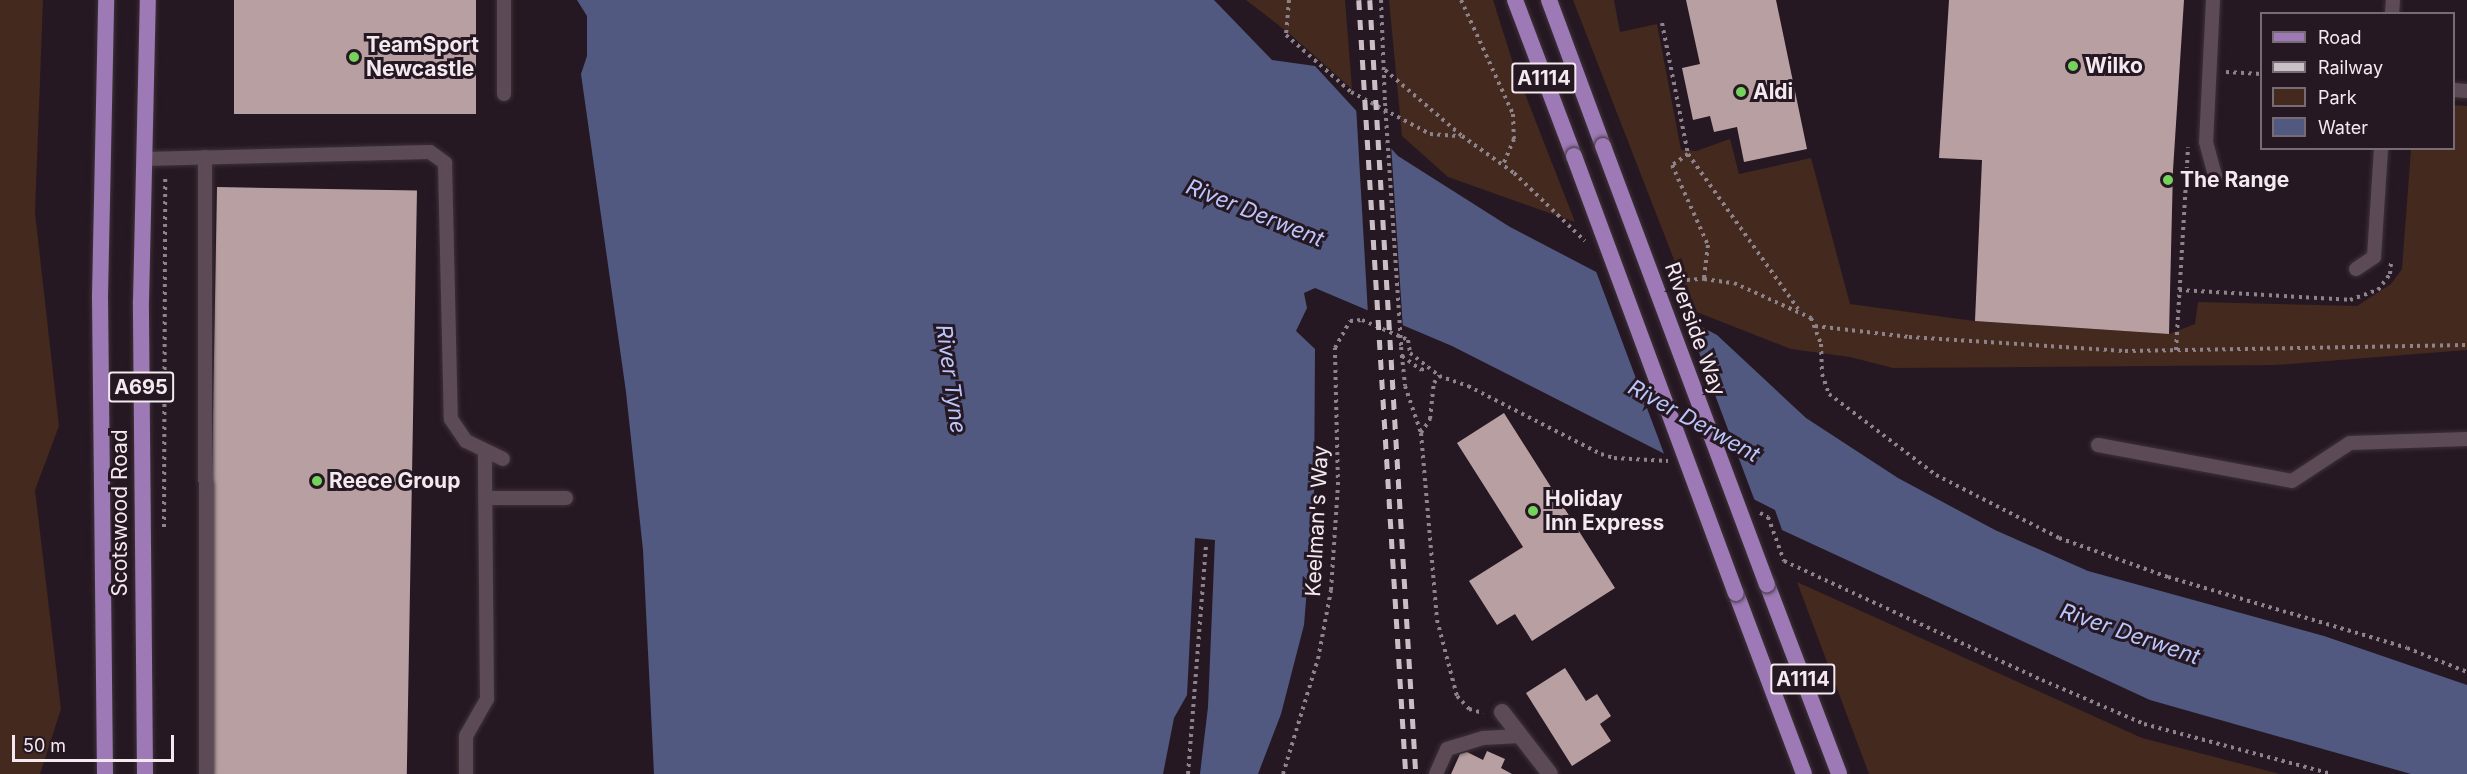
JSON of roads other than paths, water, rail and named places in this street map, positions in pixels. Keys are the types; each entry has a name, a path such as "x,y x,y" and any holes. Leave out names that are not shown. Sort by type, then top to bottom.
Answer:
{"main road":[{"name":"Scotswood Road","path":"105,774 100,284 106,0"},
{"name":"Scotswood Road","path":"145,774 141,301 148,0"},
{"name":"A1114","path":"1515,0 1804,774"},
{"name":"Riverside Way","path":"1549,0 1839,774"}],"street":[{"path":"1502,712 1550,774"}],"lane":[{"path":"504,0 504,94"},
{"path":"2213,0 2206,142 2215,176"},
{"path":"2356,269 2374,257 2381,150"},
{"path":"144,159 430,152 445,163 451,419 466,441 502,459"},
{"path":"205,157 206,774"},
{"path":"2098,445 2292,481 2350,443 2467,439"},
{"path":"465,774 466,736 487,699 488,498 485,451"},
{"path":"488,498 566,498"},
{"path":"1436,774 1447,749 1483,738 1520,736"}],"water":[{"path":"577,0 1214,0 1272,60 1315,66 1398,156 1510,227 1717,335 1806,418 1898,478 1995,530 2088,571 2324,636 2467,685 2467,774 2411,774 2150,700 1782,530 1775,510 1452,346 1315,288 1304,293 1307,308 1296,331 1315,349 1314,503 1304,625 1281,714 1258,774 654,774 643,550 626,392 581,74 587,56 587,16"}],"railway":[{"path":"1359,0 1406,774"},
{"path":"1370,0 1416,774"}],"place":[{"name":"TeamSport Newcastle","path":"354,57"},
{"name":"Wilko","path":"2073,66"},
{"name":"Aldi","path":"1741,92"},
{"name":"The Range","path":"2168,180"},
{"name":"Reece Group","path":"317,481"},
{"name":"Holiday Inn Express","path":"1533,511"}],"water label":[{"name":"River Derwent","path":"1255,213"},
{"name":"River Tyne","path":"951,379"},
{"name":"River Derwent","path":"1694,421"},
{"name":"River Derwent","path":"2130,634"}]}
